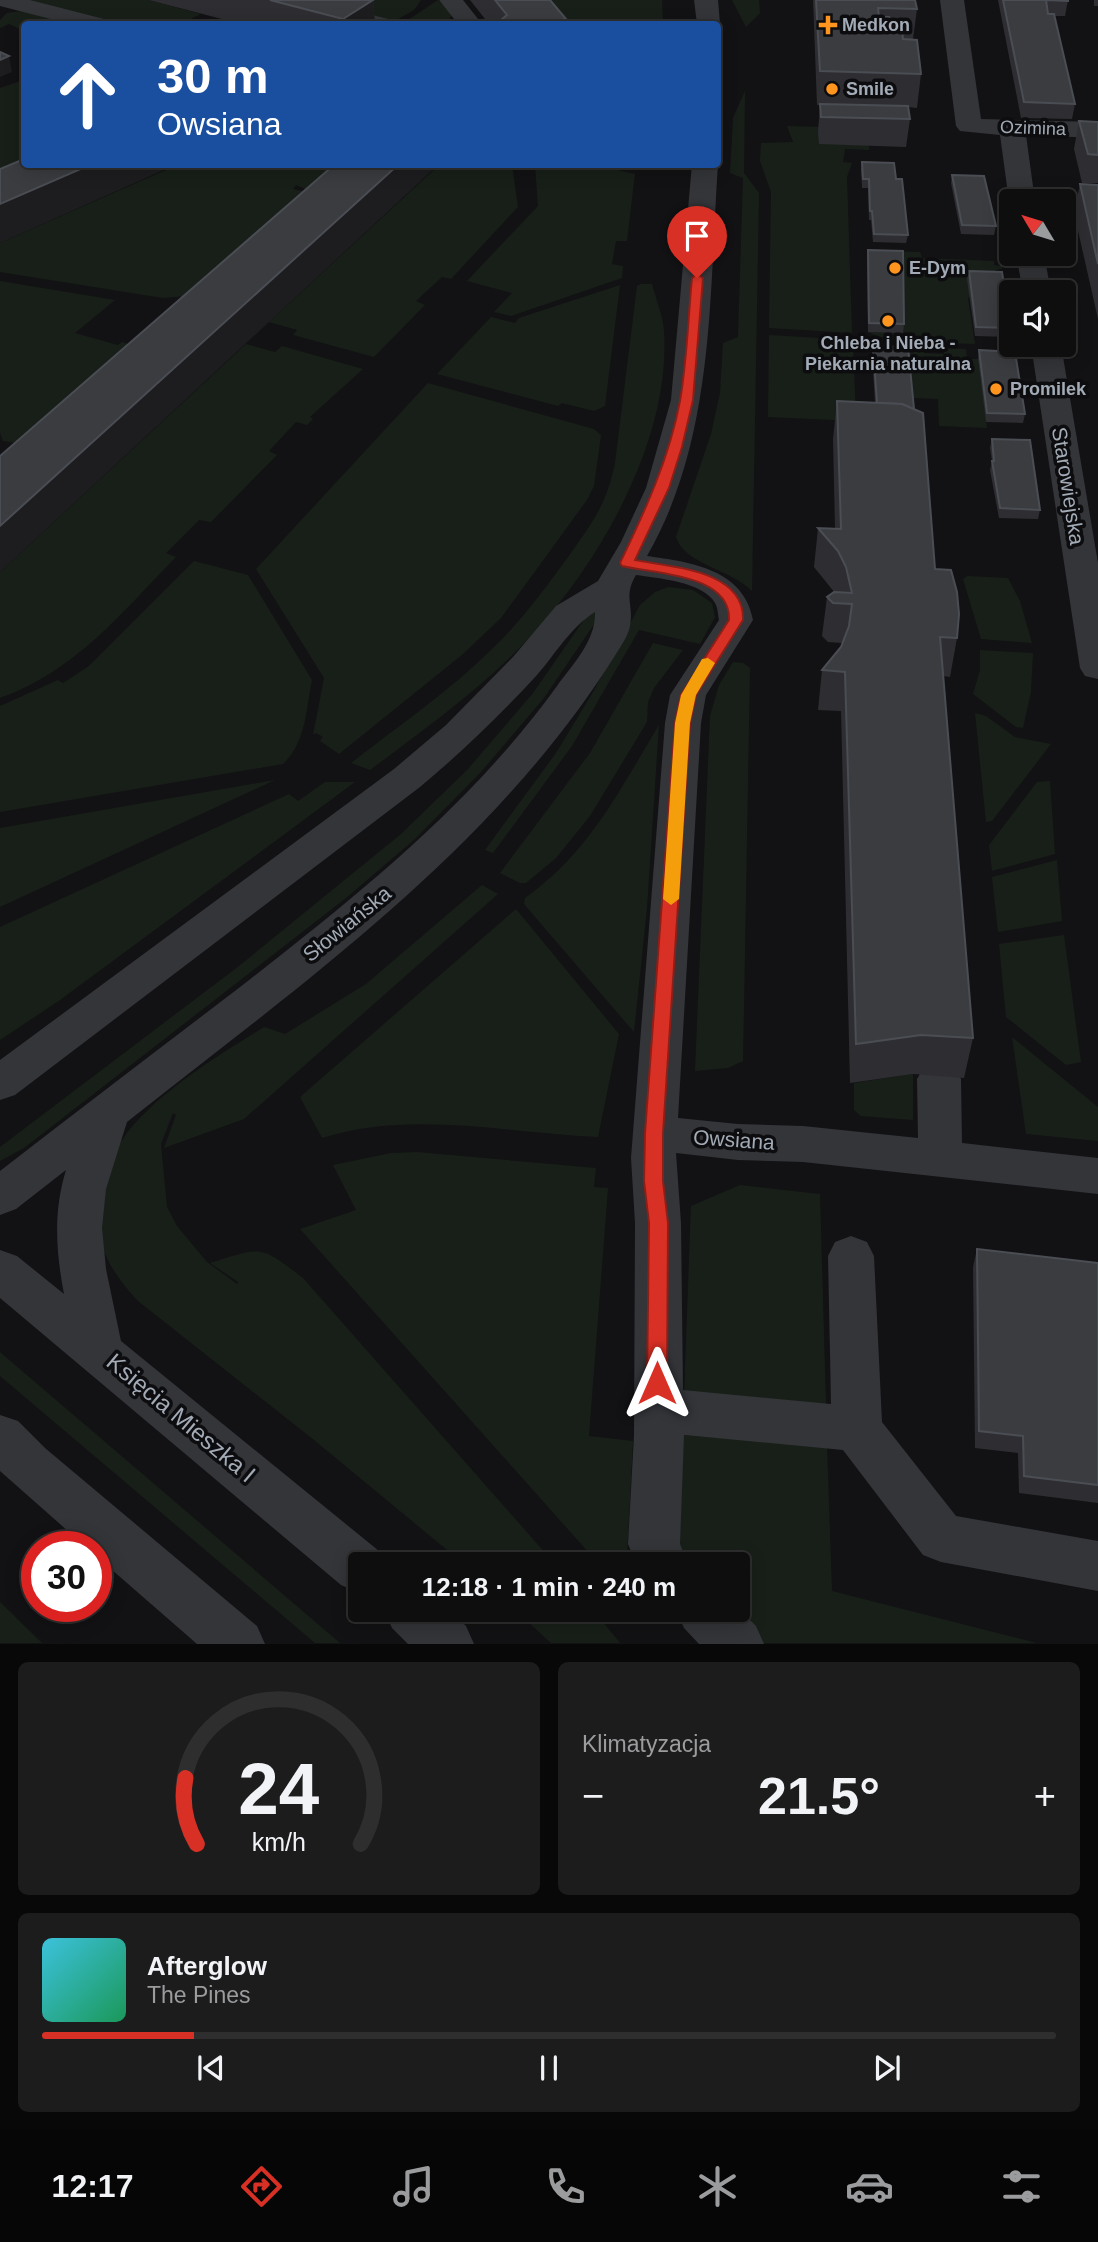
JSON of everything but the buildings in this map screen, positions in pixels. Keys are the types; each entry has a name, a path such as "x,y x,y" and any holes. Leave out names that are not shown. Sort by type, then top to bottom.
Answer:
{"street":[{"path":"286,0 368,21"},
{"path":"451,0 468,21"},
{"path":"706,0 708,21"},
{"name":"Ozimina","path":"952,0 969,126 1098,130"},
{"path":"5,5 82,21"},
{"path":"1013,128 1021,189"},
{"name":"Słowiańska","path":"0,1196 367,909 426,858 505,779 542,735 598,653 612,627 619,575 662,488 686,400 705,168"},
{"name":"Starowiejska","path":"1047,357 1098,668"},
{"path":"0,1083 407,778 458,734 526,665 568,614 619,575 690,575 711,582 728,593 736,607 736,620 688,695 683,723 654,1133 654,1181 658,1223 658,1422 654,1544 657,1552"},
{"path":"0,1055 86,1018"},
{"path":"939,1079 940,1158"},
{"path":"99,1349 86,1279 79,1218 83,1189 108,1112"},
{"name":"Owsiana","path":"654,1133 940,1158 1098,1176"},
{"path":"851,1256 857,1429 941,1538 1098,1566"},
{"name":"Księcia Mieszka I","path":"0,1270 348,1557"},
{"path":"658,1422 857,1429"},
{"path":"9,1453 238,1643"},
{"path":"424,1622 447,1643"},
{"path":"716,1622 737,1643"}],"shaded area":[{"path":"20,0 149,0 201,14 186,21 101,21"},
{"path":"316,0 421,0 414,10 395,21 384,21"},
{"path":"438,0 452,15 448,21 406,21"},
{"path":"523,0 662,0 663,21 540,21"},
{"path":"732,0 759,0 760,13 746,27"},
{"path":"39,12 72,21 21,21 21,30 9,24 0,28 0,20 7,13"},
{"path":"21,81 21,167 0,189 0,88"},
{"path":"745,91 744,173 759,193 752,591 733,577 698,561 681,546 676,537 711,434 720,393 723,343 738,337 743,178 730,173 733,118"},
{"path":"787,126 857,128 869,146 869,150 845,149 843,162 852,163 847,177 852,333 769,328 771,192 760,161 761,143 793,142"},
{"path":"170,168 340,168 312,192 296,185 293,189 310,193 186,296 163,298 0,272 0,243"},
{"path":"436,168 512,168 518,207 451,279 442,277 416,301 425,305 374,357 293,335 297,330 269,322"},
{"path":"535,168 610,168 635,174 627,241 616,241 612,264 623,266 622,278 511,316 494,312 512,293 467,281 538,206"},
{"path":"882,251 920,252 922,258 994,261 994,265 1002,266 1002,269 995,270 995,280 968,298 975,344 905,342 868,332"},
{"path":"0,281 115,300 75,333 118,345 122,342 132,345 23,444 3,441 0,432"},
{"path":"652,284 661,313 664,331 663,371 656,412 644,453 628,493 607,532 560,603 496,670 370,770 351,763 442,694 493,648 542,593 591,523 608,490 615,463 637,286"},
{"path":"620,285 605,406 594,411 562,403 558,406 437,374 491,317 515,323 519,318"},
{"path":"769,335 853,340 856,421 768,417"},
{"path":"246,344 275,352 282,346 363,369 310,417 313,419 307,425 296,422 269,451 277,455 211,522 199,520 166,553 176,557 96,638 52,672 0,698 0,572"},
{"path":"871,346 923,349 924,353 944,354 944,348 966,349 967,359 978,359 987,428 939,426 938,399 913,398 911,376 872,354"},
{"path":"428,383 594,429 601,435 594,486 587,500 501,618 463,654 339,754 320,741 323,737 316,733 313,735 324,678 256,569"},
{"path":"194,561 248,575 312,680 301,736 291,756 283,764 0,812 0,706 58,680 63,683 89,666"},
{"path":"967,576 1008,578 1020,601 1032,643 981,639 963,579"},
{"path":"668,587 693,590 712,603 715,617 700,644 639,630 572,746 493,853 485,850 556,753 640,605 655,592"},
{"path":"595,611 599,617 544,698 481,772 415,839 346,898 24,1148 0,1161 0,1147 239,966 401,834 468,769 533,693 588,614"},
{"path":"653,643 683,650 654,688 648,702 647,722 590,816 556,858 526,883 520,883 500,873 590,753"},
{"path":"980,650 1033,653 1031,692 1023,728 1016,727 973,694 980,670"},
{"path":"733,662 743,663 750,668 743,1061 728,1068 695,1071 710,716 719,685"},
{"path":"975,713 986,716 1015,737 1051,744 992,821 986,822"},
{"path":"659,725 647,908 634,1032 524,904 525,898 567,861 585,841 616,797"},
{"path":"275,780 0,907 0,828"},
{"path":"1050,781 1055,854 992,871 989,845 1037,782"},
{"path":"325,782 355,782 60,1000 0,1040 0,927 289,794 298,801"},
{"path":"1057,860 1062,921 998,932 992,877"},
{"path":"482,885 498,894 244,1119 164,1148 176,1115 173,1113 161,1144 167,1207 177,1226 207,1262 237,1284 238,1282 210,1263 240,1254 260,1252 277,1259 303,1278 544,1552 449,1552 314,1440 138,1301 109,1263 100,1240 99,1213 111,1164 128,1131 144,1114 183,1080 264,1027 285,1034 366,984"},
{"path":"516,909 619,1034 598,1137 425,1124 390,1125 322,1138 300,1097"},
{"path":"1064,935 1081,1062 1066,1065 1006,1017 999,944"},
{"path":"1012,1037 1098,1107 1098,1141 1026,1134"},
{"path":"913,1074 913,1120 861,1116 854,1110 854,1083"},
{"path":"417,1152 596,1168 594,1187 608,1188 589,1436 633,1441 627,1552 588,1552 300,1229 356,1210 333,1165 391,1153"},
{"path":"740,1185 820,1194 826,1404 684,1395 691,1206"},
{"path":"0,1352 340,1643 315,1643 0,1376"},
{"path":"680,1435 827,1446 832,1591 1037,1643 757,1643 745,1622 750,1622 750,1552 680,1552"},
{"path":"0,1602 42,1643 0,1643"},
{"path":"528,1622 603,1622 620,1643 551,1643"}],"slow traffic":[{"path":"671,899 683,723 688,695 708,663"}],"place":[{"name":"Medkon","path":"828,25"},
{"name":"Smile","path":"832,89"},
{"name":"E-Dym","path":"895,268"},
{"name":"Chleba i Nieba - Piekarnia naturalna","path":"888,321"},
{"name":"Promilek","path":"996,389"}],"route":[{"path":"657,1383 658,1223 653,1158 683,723 688,695 736,620 736,607 728,593 711,582 690,575 627,563 662,488 675,447 686,400 697,278"}]}
